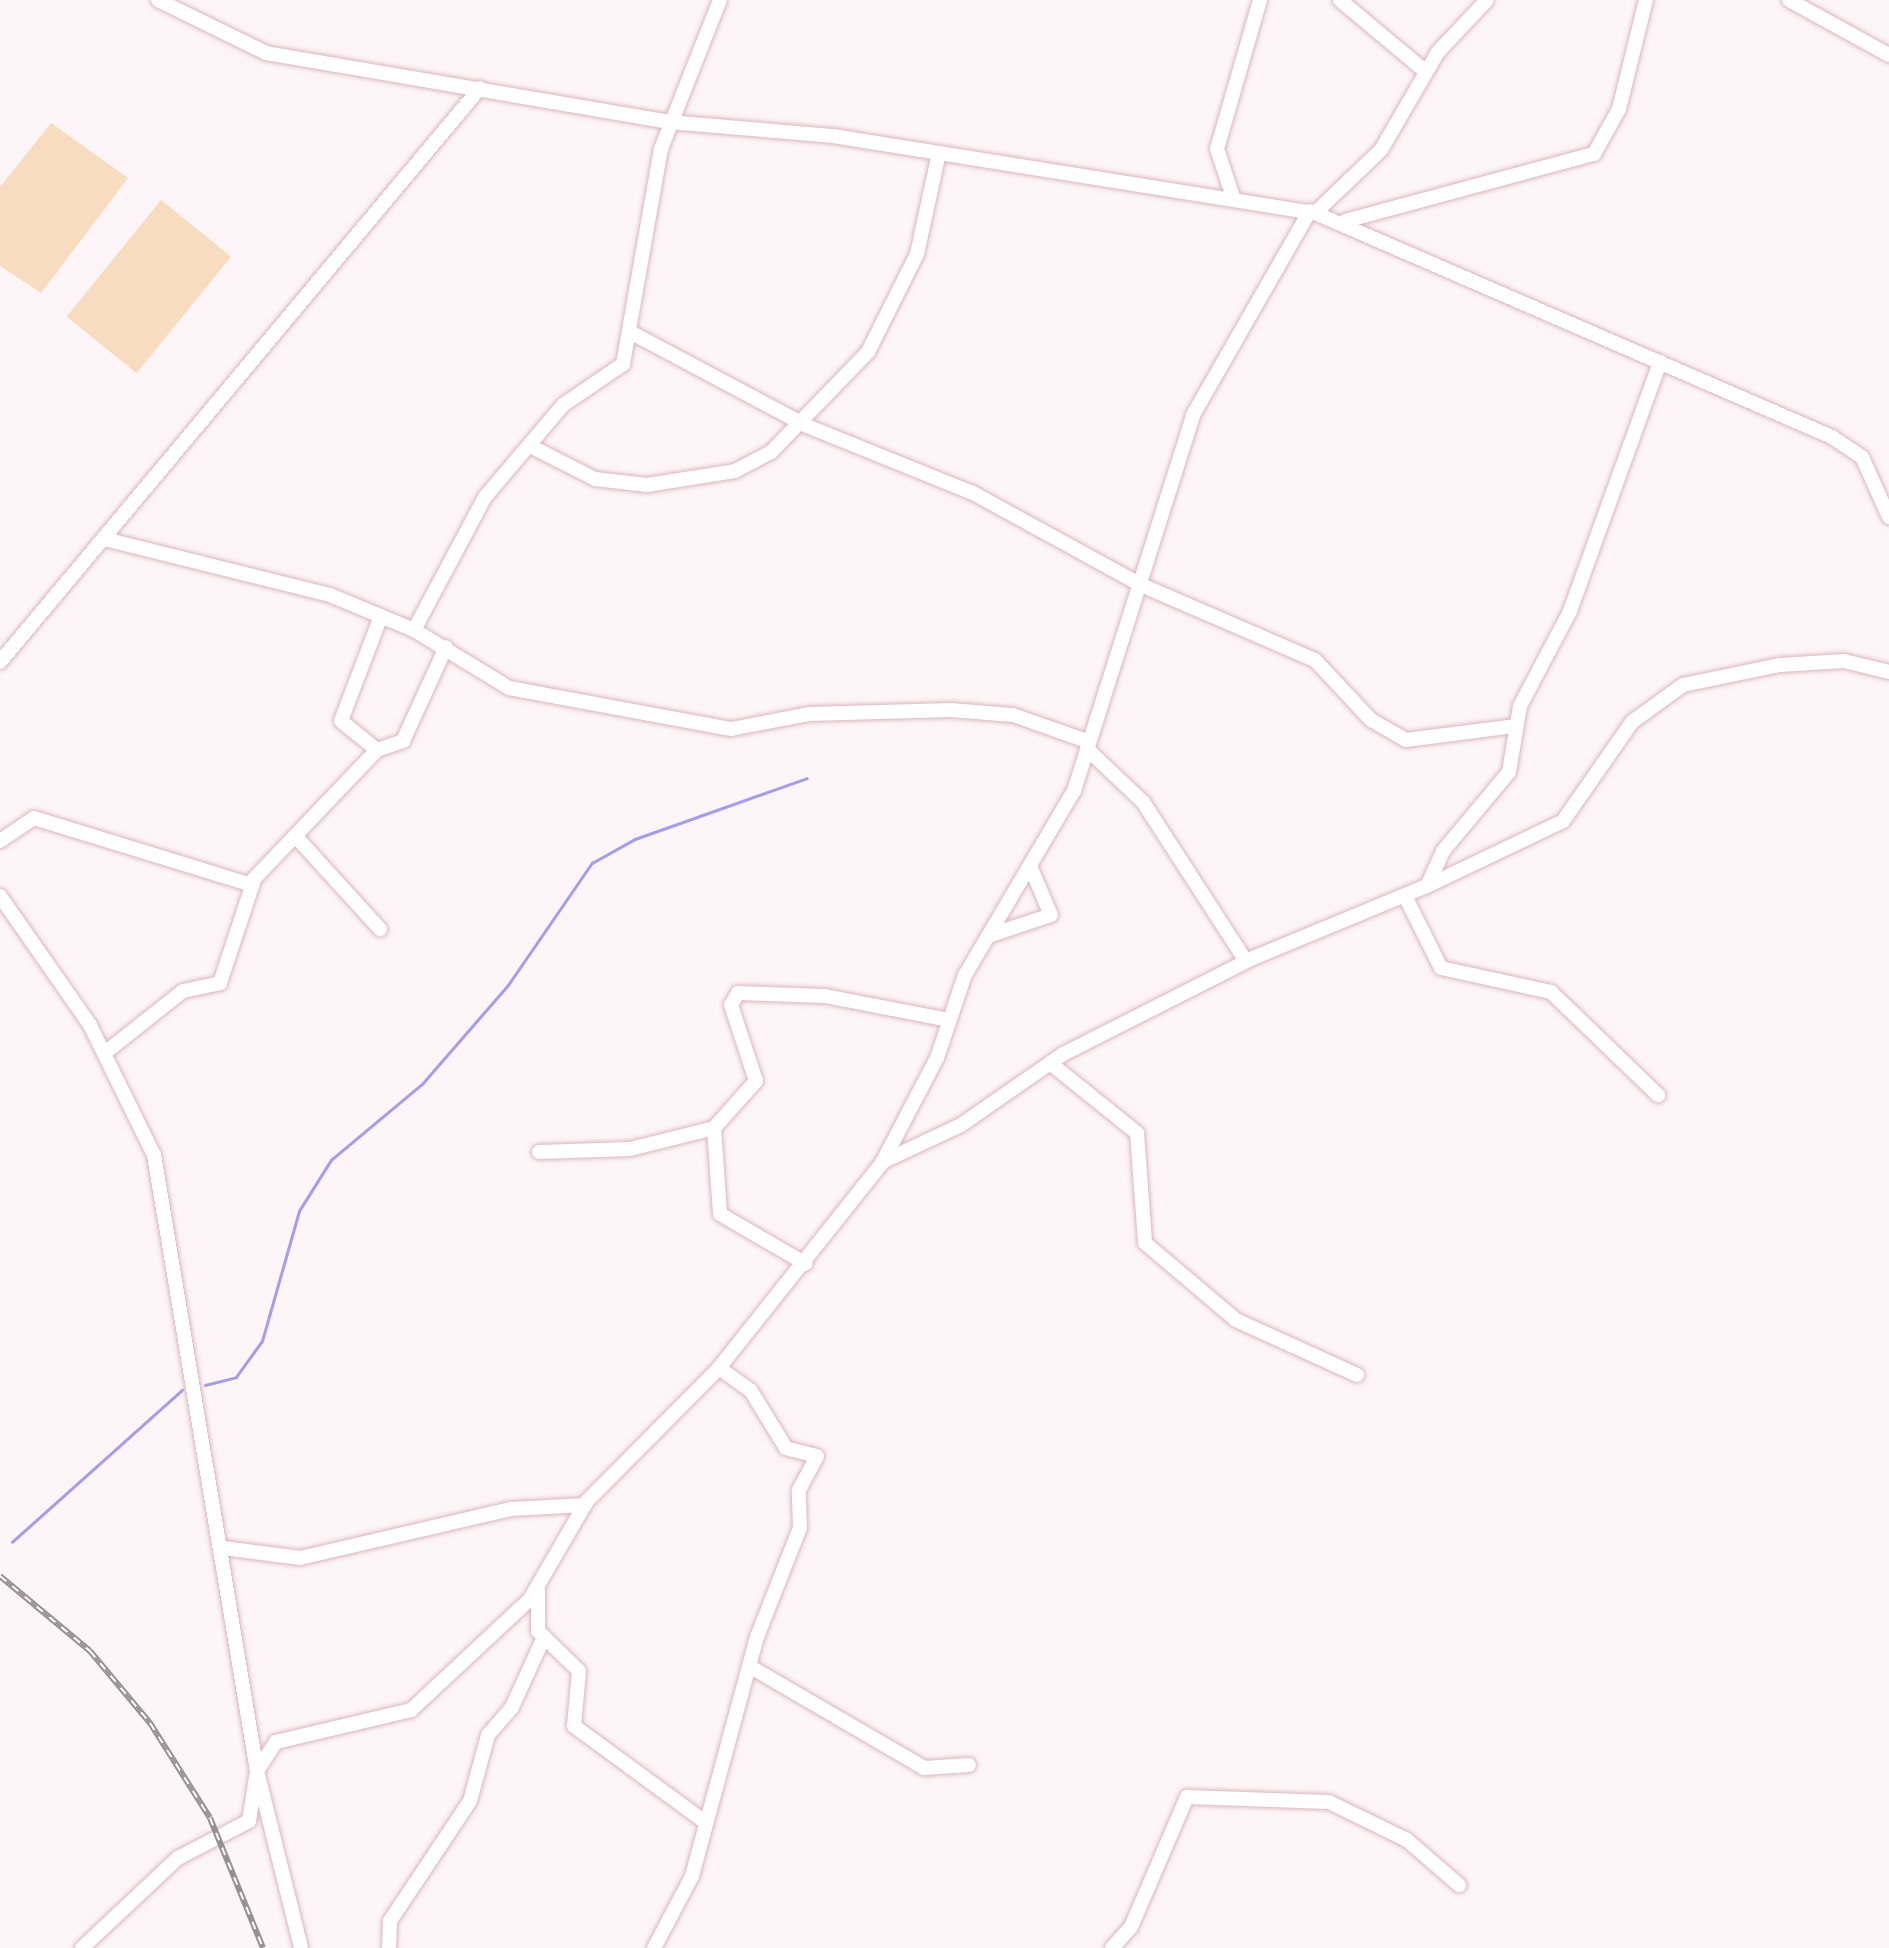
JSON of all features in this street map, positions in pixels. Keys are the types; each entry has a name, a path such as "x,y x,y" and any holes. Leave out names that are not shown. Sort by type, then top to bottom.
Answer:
{"street":[{"path":"158,0 246,48 670,122 938,152 1312,212 1344,222 1853,449 1889,516"},
{"path":"414,630 485,498 532,447 563,405 623,364 670,122 720,0"},
{"path":"1233,197 1217,148 1260,0"},
{"path":"1340,0 1426,72"},
{"path":"82,1948 178,1858 249,1821 257,1771 286,1739 411,1710 538,1590 585,1505 719,1368 806,1264 882,1163 988,936 1030,866 1087,745 1192,415 1292,229 1381,150 1426,72 1487,0"},
{"path":"1344,222 1594,154 1619,108 1646,0"},
{"path":"1792,1 1889,55"},
{"path":"0,662 108,540 480,88"},
{"path":"532,447 602,481 673,483 735,471 771,452 796,417 857,366 904,286 938,152"},
{"path":"1282,205 1292,229"},
{"path":"632,333 796,417 973,493 1139,584 1315,660 1371,720 1406,740 1516,726"},
{"path":"1428,886 1443,850 1508,772 1516,726 1570,611 1660,362"},
{"path":"108,540 267,576 382,616 446,646 509,688 731,729 809,714 951,710 1013,715 1087,745 1144,802 1246,961"},
{"path":"377,750 342,721 382,616"},
{"path":"0,840 34,818 199,862 244,885 298,839 377,750 403,741 446,646"},
{"path":"882,1163 961,1125 1050,1063 1246,961 1406,896 1563,821 1632,722 1682,686 1780,664 1844,662 1889,672"},
{"path":"298,839 380,929"},
{"path":"988,936 1051,916 1030,866"},
{"path":"106,1052 183,991 220,983 254,880"},
{"path":"0,896 106,1052 160,1179 257,1771 301,1948"},
{"path":"1406,896 1441,968 1551,992 1658,1095"},
{"path":"539,1152 630,1149 714,1128 756,1081 731,1005 738,993 826,996 950,1020"},
{"path":"1050,1063 1137,1133 1144,1243 1236,1320 1357,1375"},
{"path":"714,1128 720,1214 806,1264"},
{"path":"660,1946 692,1876 749,1666 817,1455 786,1448 751,1391 719,1368"},
{"path":"223,1548 300,1558 511,1509 585,1505"},
{"path":"389,1948 390,1921 470,1801 488,1736 512,1707 544,1637 538,1590"},
{"path":"544,1637 577,1663 579,1732 705,1822"},
{"path":"749,1666 924,1768 969,1765"},
{"path":"1112,1948 1133,1922 1186,1798 1328,1802 1407,1840 1459,1885"}],"shaded area":[{"path":"51,123 128,178 41,293 0,266 0,187"},
{"path":"161,200 231,257 137,373 67,317"}],"waterway":[{"path":"205,1385 236,1377 262,1341 299,1211 331,1160 422,1084 508,985 592,863 635,839 807,778"},
{"path":"12,1542 182,1390"}],"railway":[{"path":"0,1576 90,1651 150,1723 210,1818 263,1948"}]}
